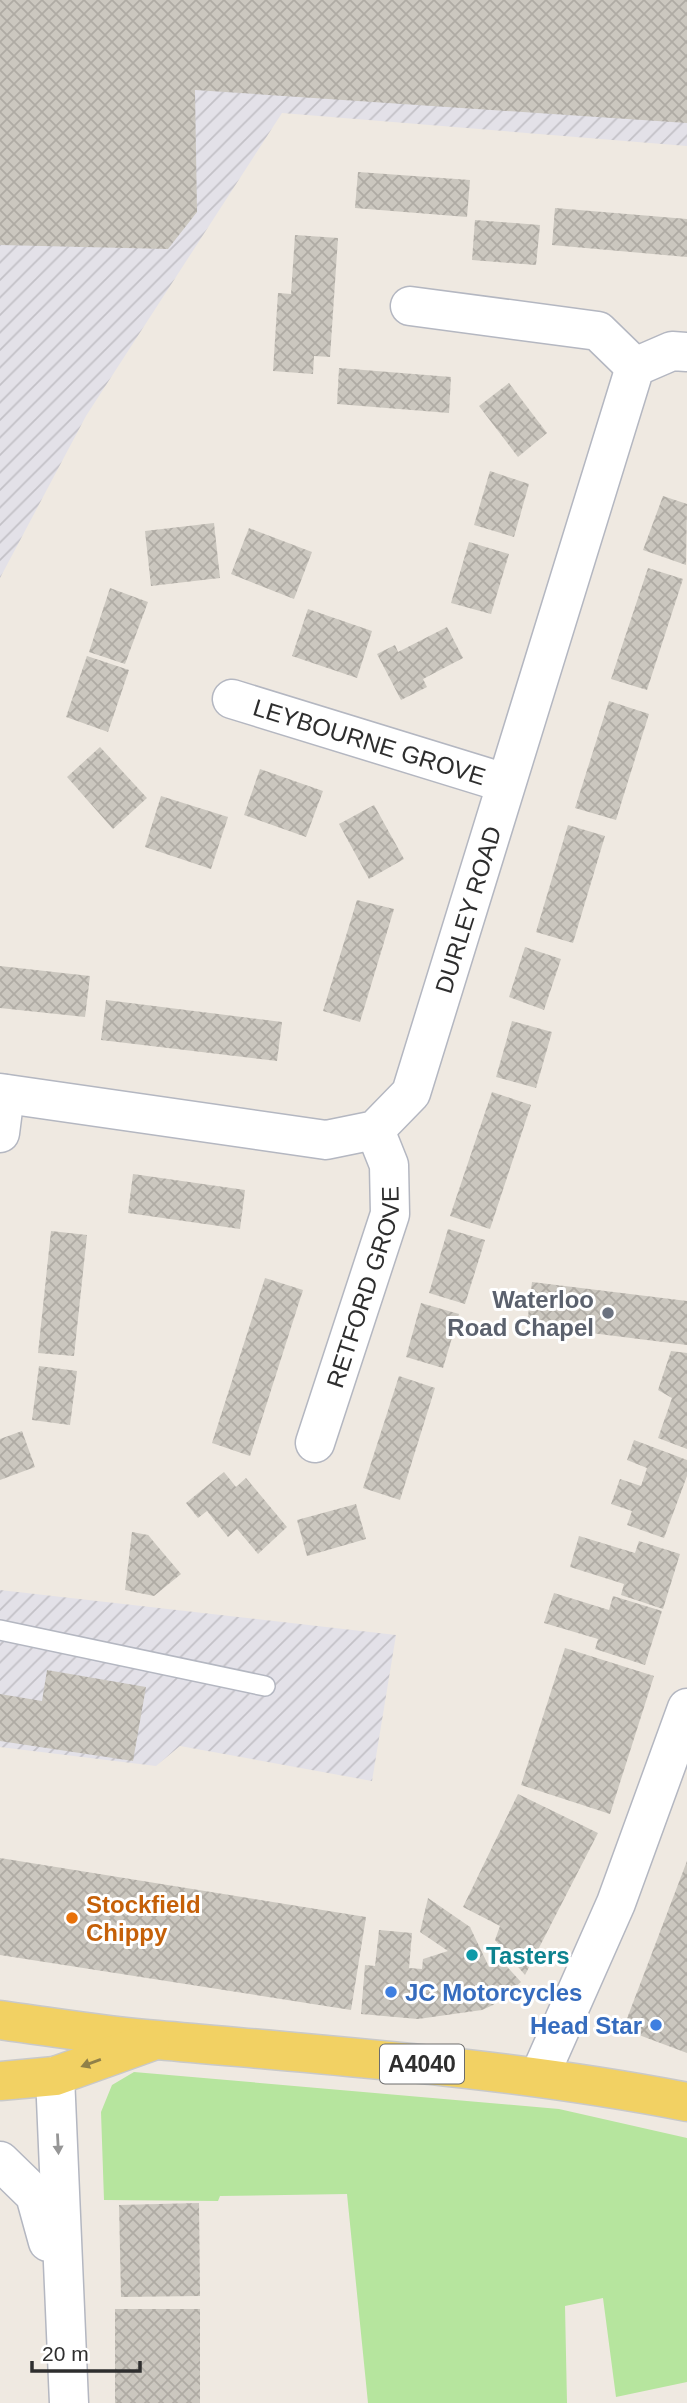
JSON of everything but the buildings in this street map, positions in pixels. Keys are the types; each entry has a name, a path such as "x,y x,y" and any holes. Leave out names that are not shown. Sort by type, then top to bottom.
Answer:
{"main road":[{"name":"A4040","path":"0,2020 156,2040 539,2077 687,2102"},
{"path":"0,2040 30,2056 55,2076"},
{"name":"A4040","path":"0,2081 55,2076 156,2040"}],"street":[{"path":"410,306 598,331 635,367 672,351 687,352"},
{"name":"DURLEY ROAD","path":"375,1130 411,1093 635,367"},
{"name":"LEYBOURNE GROVE","path":"232,699 505,783"},
{"path":"0,1133 2,1093 326,1140 375,1130"},
{"name":"RETFORD GROVE","path":"315,1443 390,1214 388,1165 375,1130"},
{"path":"539,2077 616,1903 687,1708"},
{"path":"55,2076 69,2403"},
{"path":"0,2161 35,2195 66,2305"}],"lane":[{"path":"0,1630 265,1686"}],"shaded area":[{"path":"0,0 687,0 687,146 282,113 86,416 0,578"},
{"path":"0,1590 396,1635 372,1781 180,1746 156,1766 0,1747"}],"green space":[{"path":"134,2072 559,2109 687,2138 687,2382 616,2397 603,2298 565,2306 567,2403 368,2403 347,2194 220,2196 218,2201 104,2200 101,2112 112,2085"}],"place":[{"name":"Waterloo Road Chapel","path":"608,1313"},
{"name":"Stockfield Chippy","path":"72,1918"},
{"name":"Tasters","path":"472,1955"},
{"name":"JC Motorcycles","path":"391,1992"},
{"name":"Head Star","path":"656,2025"}]}
